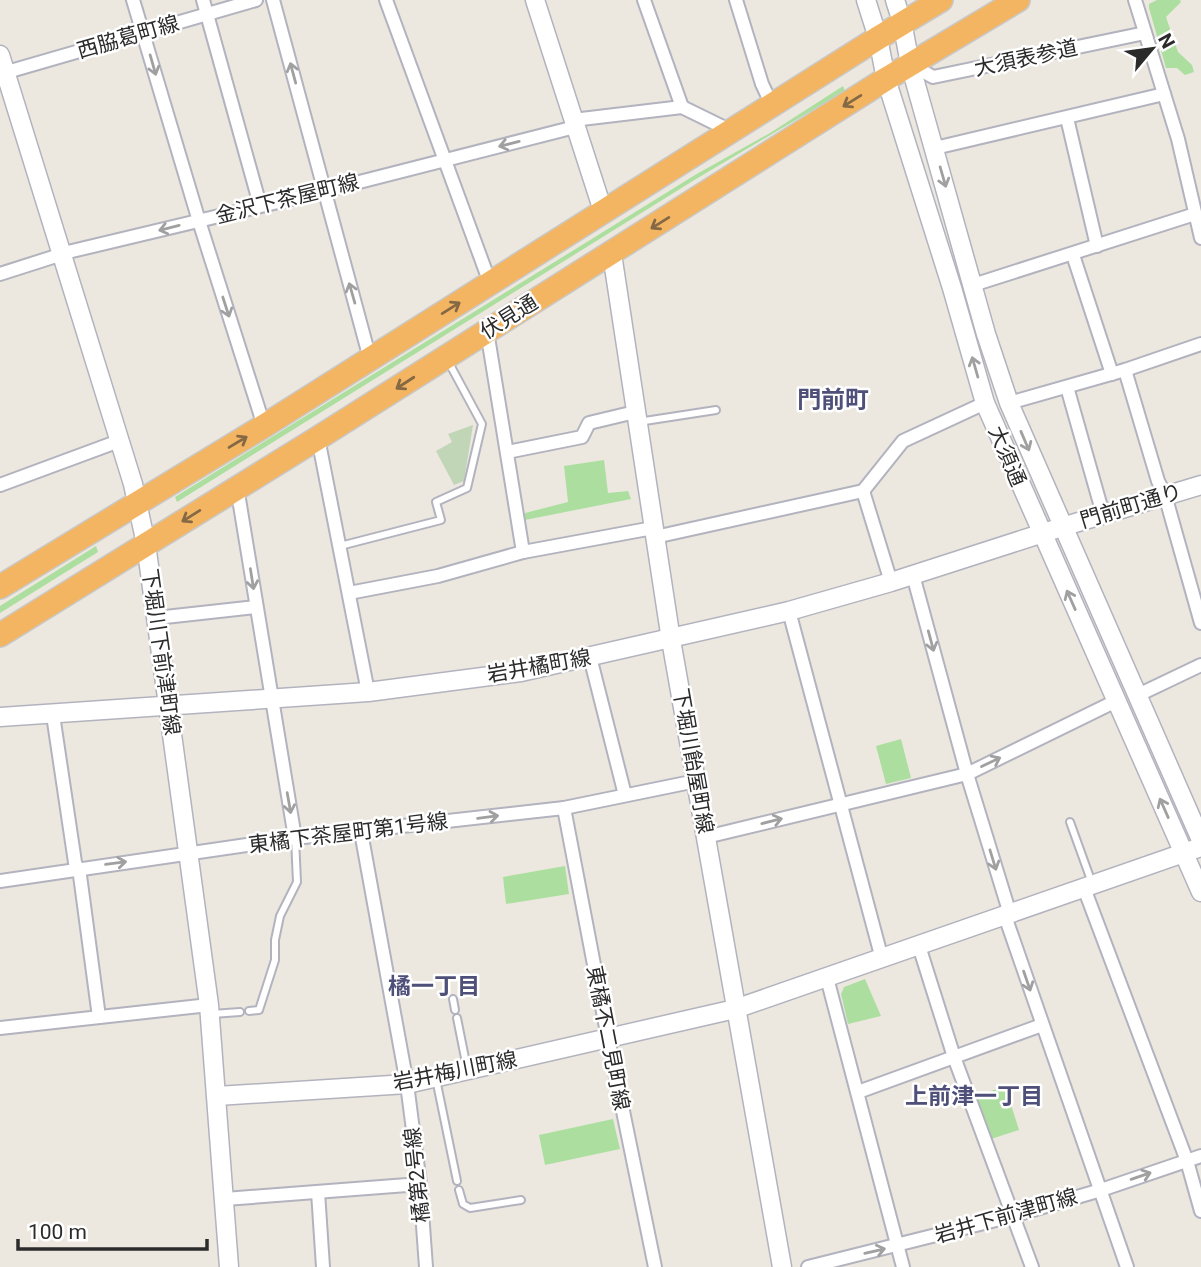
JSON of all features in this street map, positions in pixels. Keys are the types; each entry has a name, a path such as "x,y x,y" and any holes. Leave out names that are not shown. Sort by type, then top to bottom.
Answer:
{"highway":[{"name":"伏見通","path":"0,587 264,426 902,22 941,0"},
{"name":"伏見通","path":"0,635 612,254 910,64 1018,0"}],"street":[{"path":"133,0 198,221 264,426"},
{"path":"203,0 260,205"},
{"name":"西脇葛町線","path":"2,67 143,33 256,0"},
{"path":"273,0 370,359"},
{"path":"386,0 490,283"},
{"path":"535,0 603,211"},
{"path":"644,0 682,107 730,131"},
{"path":"736,0 762,84 772,105"},
{"name":"大須通","path":"866,0 878,38 886,79 985,403 1116,701 1192,850 1201,892"},
{"name":"大須通","path":"895,0 910,64 1009,403 1201,840"},
{"path":"1135,0 1178,139 1201,238"},
{"name":"大須表参道","path":"910,64 933,78 1145,33"},
{"name":"下堀川下前津町線","path":"2,67 63,254 138,503 146,544 209,1009 229,1267"},
{"path":"935,149 1164,94"},
{"name":"金沢下茶屋町線","path":"0,274 63,254 324,191 574,123 682,107"},
{"path":"1067,118 1097,246"},
{"path":"973,285 1195,214"},
{"name":"下堀川飴屋町線","path":"612,254 671,640 782,1267"},
{"path":"1073,255 1111,374"},
{"path":"487,331 523,552"},
{"path":"1009,403 1125,370 1201,344"},
{"path":"1125,370 1158,481 1166,495 1201,623"},
{"path":"1067,387 1103,514"},
{"path":"349,593 438,576 523,552 654,533 863,491 903,441 985,403"},
{"path":"507,452 582,437 589,422 636,417"},
{"path":"317,438 368,692"},
{"path":"0,485 118,441"},
{"name":"門前町通り","path":"1062,527 1201,485"},
{"path":"237,487 295,838"},
{"path":"863,491 891,582"},
{"name":"岩井橘町線","path":"0,718 368,692 522,672 789,611 891,582 1062,527"},
{"path":"913,575 1007,915 1042,1025 1127,1267"},
{"path":"156,618 256,607"},
{"path":"789,611 881,959"},
{"path":"590,657 625,795"},
{"path":"1136,696 1201,666"},
{"path":"706,837 967,774 1116,701"},
{"path":"53,715 99,1017"},
{"name":"東橘下茶屋町第1号線","path":"0,881 295,838 564,808 695,780"},
{"name":"東橘不二見町線","path":"564,808 607,1038 655,1267"},
{"name":"橘第2号線","path":"360,832 407,1084 420,1184 426,1267"},
{"name":"岩井梅川町線","path":"217,1096 407,1084 735,1009 1192,850"},
{"path":"1089,887 1187,1161 1201,1211"},
{"path":"919,947 954,1057 1032,1267"},
{"path":"827,978 903,1267"},
{"path":"0,1028 209,1009"},
{"path":"858,1092 1042,1025"},
{"name":"岩井下前津町線","path":"808,1267 1012,1216 1101,1190 1201,1156"},
{"path":"225,1199 420,1184"},
{"path":"318,1192 323,1267"}],"lane":[{"path":"340,546 441,520 436,502 467,488 482,424 446,357"},
{"path":"636,417 716,410"},
{"path":"1070,822 1089,887"},
{"path":"249,1011 259,1010 275,960 275,940 280,916 297,882 295,838"},
{"path":"453,999 468,1070"},
{"path":"209,1009 240,1012"},
{"path":"436,1077 457,1181"},
{"path":"459,1190 463,1204 470,1208 521,1200"}],"green space":[{"path":"1157,0 1180,0 1166,17 1178,52 1192,65 1194,72 1185,75 1177,68 1166,68 1149,8 1149,4"},
{"path":"843,86 845,91 696,179 177,502 175,497"},
{"path":"473,425 464,481 454,485 436,451 452,442 448,434"},
{"path":"604,460 608,493 628,491 631,499 525,520 525,513 568,502 564,466"},
{"path":"96,546 98,552 0,613 0,606"},
{"path":"901,739 911,778 886,784 876,746"},
{"path":"565,866 569,894 506,904 503,877"},
{"path":"865,979 881,1016 848,1024 841,994 844,987"},
{"path":"1005,1086 1019,1130 988,1140 974,1097"},
{"path":"613,1119 620,1149 545,1165 539,1135"}],"district":[{"name":"門前町","path":"833,400"},
{"name":"橘一丁目","path":"434,986"},
{"name":"上前津一丁目","path":"974,1096"}]}
